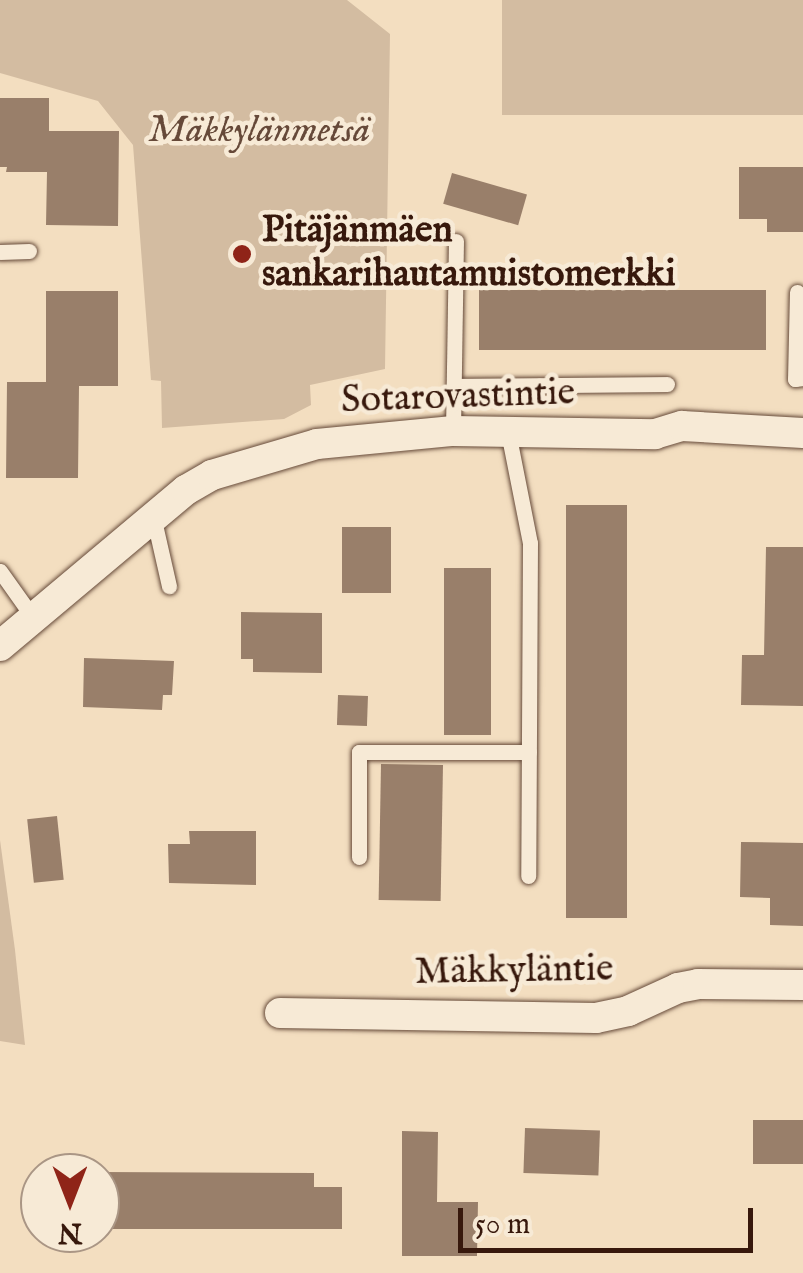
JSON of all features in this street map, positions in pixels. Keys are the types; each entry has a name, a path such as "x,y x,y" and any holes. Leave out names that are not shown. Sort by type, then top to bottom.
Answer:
{"street":[{"name":"Sotarovastintie","path":"0,646 186,490 212,475 317,444 453,431 655,434 682,426 726,426 755,434 803,433"},
{"name":"Mäkkyläntie","path":"280,1012 596,1018 628,1011 678,988 698,984 803,985"}],"lane":[{"path":"453,431 456,241"},
{"path":"0,252 28,251"},
{"path":"797,292 795,378 803,378"},
{"path":"454,386 667,384"},
{"path":"508,432 530,544 528,876"},
{"path":"154,520 169,586"},
{"path":"0,570 1,578 32,616"},
{"path":"359,857 359,752 529,752"}],"green space":[{"name":"Mäkkylänmetsä","path":"0,0 347,0 390,34 385,369 310,385 311,405 284,419 162,428 161,381 151,380 133,145 98,101 0,73"},
{"path":"502,0 803,0 803,115 502,115"},
{"path":"0,840 15,950 25,1045 0,1041"}],"building":[{"path":"0,98 49,98 49,131 119,131 118,226 46,225 47,172 6,172 7,167 0,167"},
{"path":"739,167 803,167 803,232 767,232 767,219 739,219"},
{"path":"452,173 527,194 518,225 443,204"},
{"path":"479,290 766,290 766,350 479,350"},
{"path":"46,291 118,291 118,386 79,386 78,478 6,478 7,382 46,382"},
{"path":"566,505 627,505 627,918 566,918"},
{"path":"342,527 391,527 391,593 342,593"},
{"path":"766,547 803,547 803,706 741,705 742,655 764,655"},
{"path":"444,568 491,568 491,735 444,735"},
{"path":"241,612 322,613 322,673 253,672 253,659 241,659"},
{"path":"84,658 174,661 172,695 163,695 162,710 83,707"},
{"path":"338,695 368,696 367,726 337,725"},
{"path":"381,764 443,765 441,901 379,900"},
{"path":"57,816 64,880 34,883 27,819"},
{"path":"189,831 256,831 256,885 169,883 168,844 190,844"},
{"path":"741,842 803,843 803,926 770,925 770,898 740,897"},
{"path":"753,1120 803,1120 803,1164 753,1164"},
{"path":"525,1128 600,1131 598,1176 523,1173"},
{"path":"402,1131 438,1132 437,1202 478,1202 477,1256 402,1256"},
{"path":"120,1172 314,1173 314,1187 342,1187 342,1229 120,1229"}],"place":[{"name":"Pitäjänmäen sankarihautamuistomerkki","path":"242,254"}]}
